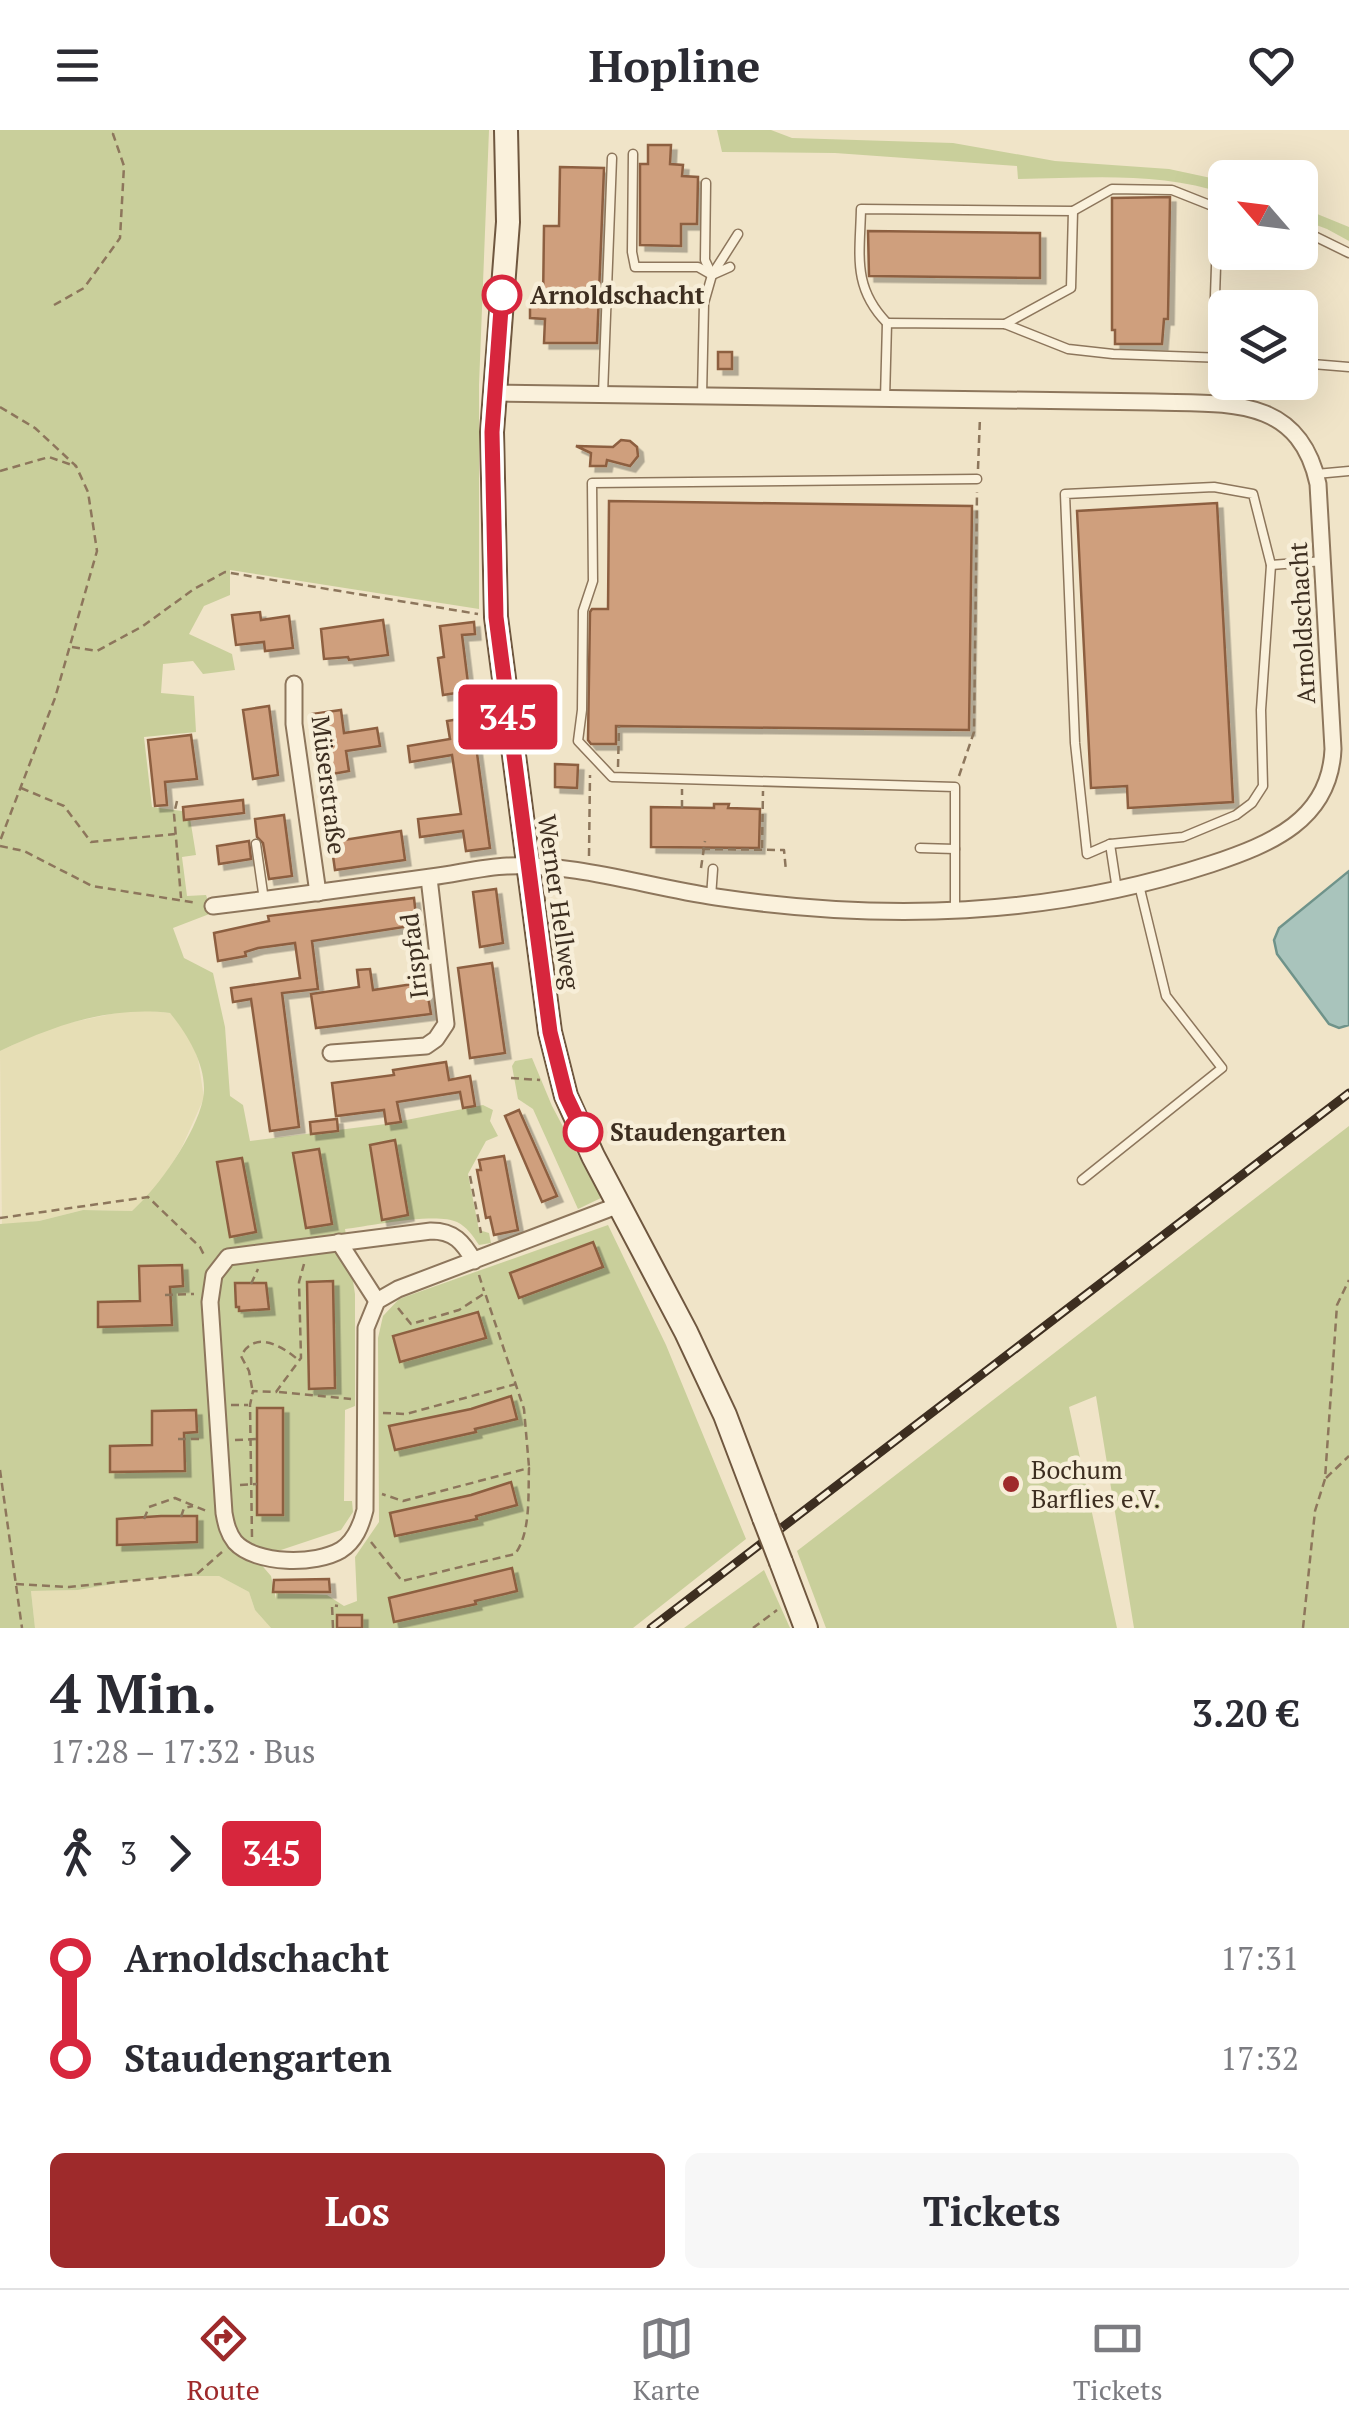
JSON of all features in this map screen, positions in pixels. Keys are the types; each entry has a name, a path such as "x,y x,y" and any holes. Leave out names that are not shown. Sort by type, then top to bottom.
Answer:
{"main road":[{"name":"Werner Hellweg","path":"506,130 508,222 492,467 496,617 550,1032 561,1081 593,1156 725,1415 806,1628"}],"street":[{"name":"Arnoldschacht","path":"495,392 1183,403 1256,409 1272,414 1286,425 1316,474 1324,561 1333,749 1328,784 1304,818 1268,841 1221,861 1117,890 1020,907 862,913 711,897 587,872 526,867"},
{"name":"Müserstraße","path":"294,684 294,724 318,892"},
{"name":"Müserstraße","path":"213,906 507,866 526,867"},
{"name":"Irispfad","path":"331,1053 426,1046 446,1024 429,878"},
{"path":"474,1262 464,1244 442,1231 228,1258 214,1276 210,1293 224,1512 235,1541 253,1553 272,1558 326,1556 339,1551 357,1533 365,1510 366,1328 382,1298 474,1262 619,1205"},
{"path":"339,1242 382,1298"}],"lane":[{"path":"633,154 635,267 698,268 712,275"},
{"path":"603,394 612,158"},
{"path":"706,183 705,260 712,275"},
{"path":"1208,204 1172,190 1112,189 1073,211 861,209 859,279 876,311 887,322 1005,324 1068,349 1208,357"},
{"path":"1005,324 1072,288 1073,211"},
{"path":"702,396 704,303 712,275 738,234"},
{"path":"1318,238 1349,253"},
{"path":"712,275 730,267"},
{"path":"885,398 887,322"},
{"path":"1318,364 1349,366"},
{"path":"1316,474 1349,471"},
{"path":"955,912 955,787 612,777 578,741 583,611 593,582 592,484 977,479"},
{"path":"1214,487 1253,494 1272,565 1261,710 1263,786 1236,815 1183,837 1110,844 1087,854 1079,799 1064,494 1214,487"},
{"path":"1272,565 1324,561"},
{"path":"256,844 264,900"},
{"path":"1110,844 1117,890"},
{"path":"920,848 955,850"},
{"path":"711,897 712,869"},
{"path":"1082,1180 1222,1068 1166,996 1138,885"}],"path":[{"path":"54,306 84,288 120,238 124,166 115,130"},
{"path":"0,406 36,428 76,466 88,492 97,551 55,698 0,844 92,886 213,906"},
{"path":"955,787 974,732 980,416"},
{"path":"0,470 49,457 76,466"},
{"path":"70,647 98,650 143,626 225,572 496,617"},
{"path":"618,779 619,726"},
{"path":"587,872 590,774"},
{"path":"682,781 682,808"},
{"path":"762,850 764,783"},
{"path":"20,788 64,806 92,842 175,834"},
{"path":"177,802 174,814 181,898"},
{"path":"762,828 770,828"},
{"path":"702,849 784,850 786,871"},
{"path":"511,1078 561,1081"},
{"path":"470,1176 481,1233"},
{"path":"0,1218 148,1197 200,1246 214,1276"},
{"path":"276,1392 299,1358 304,1247"},
{"path":"357,1533 374,1544 402,1580 515,1554 520,1548 525,1527 528,1434 517,1384 474,1262"},
{"path":"1304,1628 1315,1511 1325,1478 1337,1305 1349,1280"},
{"path":"165,1295 210,1293"},
{"path":"382,1298 411,1324 459,1310 485,1293"},
{"path":"300,1315 308,1314"},
{"path":"253,1553 253,1392 241,1356 252,1342 266,1342 299,1358 309,1358"},
{"path":"253,1392 276,1392 406,1414 517,1384"},
{"path":"178,1439 257,1439"},
{"path":"1325,1478 1349,1456"},
{"path":"377,1492 403,1501 529,1468"},
{"path":"0,1470 22,1628"},
{"path":"223,1485 255,1485"},
{"path":"144,1519 149,1507 181,1498 194,1507 184,1508 181,1516"},
{"path":"16,1584 69,1587 196,1574 235,1541"},
{"path":"753,1628 795,1598"},
{"path":"332,1628 332,1606 338,1606"}],"shaded area":[{"path":"135,1009 170,1013 189,1036 198,1059 204,1098 181,1149 155,1191 132,1211 83,1210 2,1225 0,1051 54,1026"},
{"path":"185,1576 219,1576 249,1592 255,1610 271,1628 35,1628 31,1591 78,1590"}],"green space":[{"path":"0,130 489,130 479,385 479,609 230,570 230,595 204,606 189,634 232,654 235,670 203,674 193,661 163,664 161,693 194,696 196,732 144,737 152,807 189,812 196,855 182,857 187,896 206,895 212,913 173,928 184,958 213,973 225,1027 230,1096 243,1105 250,1141 386,1124 483,1105 493,1110 490,1121 498,1136 486,1141 468,1174 479,1230 489,1233 491,1243 479,1245 464,1226 447,1219 345,1229 355,1294 355,1406 345,1410 344,1501 352,1501 353,1512 341,1530 253,1555 271,1576 276,1599 276,1593 327,1595 344,1606 357,1601 355,1557 379,1522 378,1338 383,1316 399,1299 608,1225 666,1345 746,1539 633,1628 271,1628 255,1610 249,1592 219,1576 185,1576 78,1590 31,1591 35,1628 0,1628 0,1224 39,1221 83,1210 132,1211 164,1175 184,1144 199,1113 204,1088 196,1053 170,1013 104,1015 41,1033 0,1051"},
{"path":"717,130 771,130 792,138 953,143 1055,161 1169,169 1208,177 1208,189 1149,179 1018,179 1017,166 835,153 722,152"},
{"path":"1318,214 1349,227 1349,241 1318,226"},
{"path":"532,1058 552,1106 601,1198 578,1209 533,1109 518,1099 512,1066 515,1061"},
{"path":"1349,1126 1349,1628 1134,1628 1096,1396 1069,1407 1117,1628 826,1628 797,1551"},
{"path":"764,1570 790,1628 684,1628"}],"water":[{"path":"1349,871 1349,1025 1339,1028 1329,1024 1277,954 1274,940 1279,928"}],"building":[{"path":"648,145 671,145 670,164 683,165 682,176 698,177 697,224 681,224 681,246 640,245 640,164 648,164"},
{"path":"560,167 604,168 597,343 544,343 545,319 530,318 530,305 543,305 544,226 559,226"},
{"path":"1170,197 1168,319 1164,319 1162,344 1115,344 1112,198"},
{"path":"868,231 1040,233 1040,278 869,276"},
{"path":"718,352 732,352 732,369 718,369"},
{"path":"621,440 637,447 638,456 630,466 607,460 606,466 590,466 591,453 576,446 613,447"},
{"path":"609,501 972,506 969,730 616,726 616,744 591,744 590,612 608,609"},
{"path":"1217,503 1233,802 1128,808 1127,786 1091,788 1077,511"},
{"path":"260,612 261,620 289,616 293,648 265,651 264,642 236,645 232,615"},
{"path":"383,620 388,655 324,659 321,629"},
{"path":"474,622 475,634 462,635 469,691 443,695 438,658 444,657 440,626"},
{"path":"269,706 278,775 253,779 243,710"},
{"path":"341,710 344,733 377,728 380,746 346,751 349,771 321,776 312,714"},
{"path":"472,717 490,848 466,851 463,831 420,837 418,819 461,814 452,755 410,762 408,746 450,739 447,721"},
{"path":"191,735 197,779 165,782 167,805 155,806 148,740"},
{"path":"555,764 578,765 577,788 555,787"},
{"path":"243,800 244,813 184,820 183,807"},
{"path":"714,804 760,809 759,848 651,847 651,807 714,808"},
{"path":"284,815 292,876 269,879 255,819"},
{"path":"401,831 405,860 335,870 331,842"},
{"path":"249,841 251,859 219,864 217,846"},
{"path":"496,889 503,943 480,947 473,892"},
{"path":"414,898 417,925 312,941 318,989 282,993 299,1127 270,1131 251,999 233,1002 231,988 300,978 295,943 258,948 245,952 246,956 218,961 214,933 269,921 268,916"},
{"path":"422,961 431,1014 316,1028 311,994 359,987 357,970 370,969 373,990 413,984 409,963"},
{"path":"492,963 505,1053 470,1058 458,968"},
{"path":"446,1062 449,1080 470,1076 475,1106 463,1108 460,1092 397,1102 401,1122 386,1124 384,1110 336,1116 332,1083 394,1075 393,1070"},
{"path":"519,1110 557,1196 542,1202 505,1116"},
{"path":"337,1119 338,1131 311,1134 310,1122"},
{"path":"395,1140 408,1215 382,1220 370,1145"},
{"path":"319,1149 332,1224 306,1228 293,1153"},
{"path":"504,1156 518,1230 494,1235 490,1217 486,1218 477,1170 481,1170 479,1160"},
{"path":"242,1158 256,1232 230,1237 217,1162"},
{"path":"593,1242 603,1267 519,1298 510,1273"},
{"path":"182,1265 183,1286 170,1287 172,1325 98,1327 98,1302 140,1301 139,1266"},
{"path":"333,1281 335,1388 309,1389 307,1282"},
{"path":"235,1283 266,1283 269,1309 239,1311"},
{"path":"478,1312 486,1338 400,1362 393,1336"},
{"path":"511,1396 517,1419 395,1450 389,1426 471,1409"},
{"path":"257,1408 283,1408 283,1515 257,1515"},
{"path":"196,1410 197,1432 184,1433 185,1471 110,1472 110,1446 152,1445 152,1411"},
{"path":"511,1482 517,1505 476,1516 477,1519 395,1536 390,1513"},
{"path":"197,1516 197,1542 117,1545 117,1519"},
{"path":"512,1568 517,1591 394,1622 389,1598"},
{"path":"329,1579 330,1592 273,1592 274,1580"},
{"path":"337,1615 362,1615 362,1628 337,1628"}],"railway":[{"path":"651,1628 1349,1093"}],"bus line":[{"name":"345","path":"502,295 492,432 496,617 550,1032 561,1081 583,1132"}],"place":[{"name":"Arnoldschacht","path":"502,295"},
{"name":"Staudengarten","path":"583,1132"},
{"name":"Bochum Barflies e.V.","path":"1011,1484"}]}
